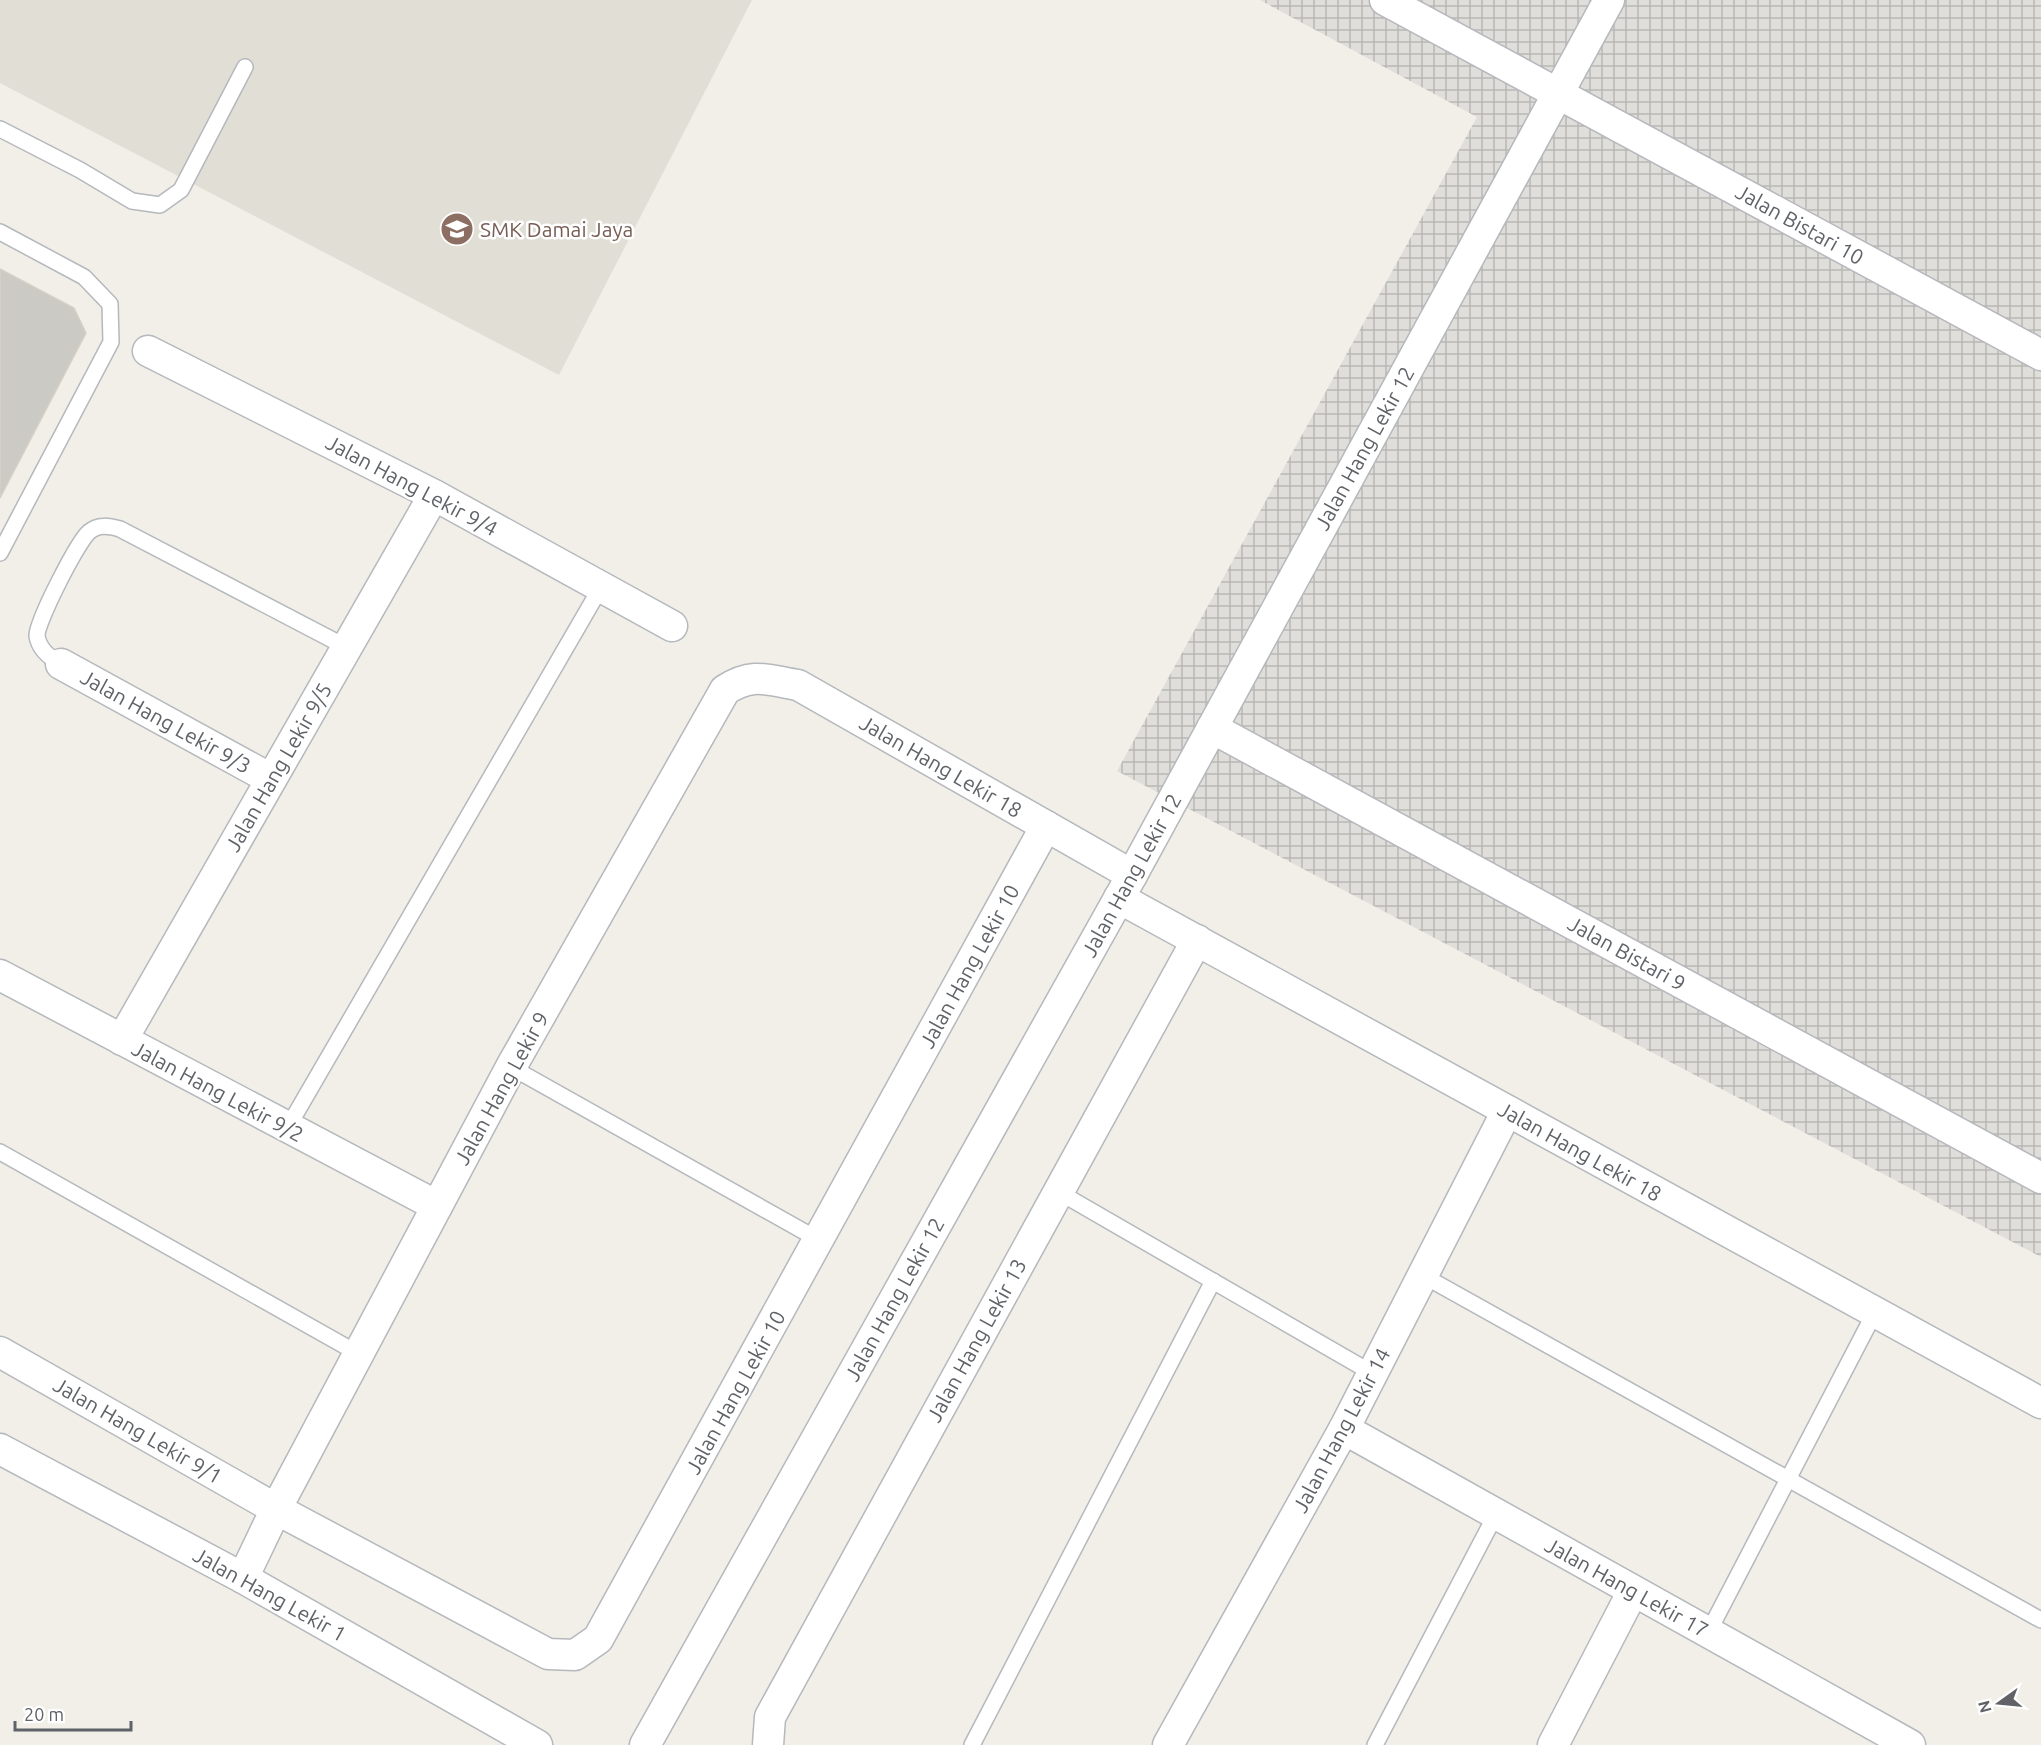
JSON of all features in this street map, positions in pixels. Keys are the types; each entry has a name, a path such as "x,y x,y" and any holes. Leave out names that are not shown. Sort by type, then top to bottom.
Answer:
{"street":[{"name":"Jalan Bistari 10","path":"1385,0 2041,356"},
{"name":"Jalan Hang Lekir 12","path":"645,1745 1125,886 1609,0"},
{"name":"Jalan Hang Lekir 9/4","path":"148,351 434,495 672,626"},
{"name":"Jalan Hang Lekir 9/5","path":"122,1040 434,495"},
{"name":"Jalan Hang Lekir 9/3","path":"60,664 271,779"},
{"name":"Jalan Hang Lekir 18","path":"743,679 764,679 798,685 1046,826 1197,940 2041,1403"},
{"name":"Jalan Hang Lekir 9","path":"243,1578 276,1509 510,1066 724,690 743,679"},
{"name":"Jalan Bistari 9","path":"1212,728 2041,1178"},
{"name":"Jalan Hang Lekir 10","path":"276,1509 548,1654 575,1655 598,1639 1046,826"},
{"name":"Jalan Hang Lekir 13","path":"768,1745 770,1717 1057,1191 1197,940"},
{"name":"Jalan Hang Lekir 9/2","path":"0,975 437,1206"},
{"name":"Jalan Hang Lekir 14","path":"1168,1745 1344,1429 1507,1111"},
{"name":"Jalan Hang Lekir 9/1","path":"0,1352 276,1509"},
{"name":"Jalan Hang Lekir 17","path":"1344,1429 1910,1745"},
{"name":"Jalan Hang Lekir 1","path":"0,1449 243,1578 537,1745"},
{"path":"1553,1745 1633,1591"}],"lane":[{"path":"0,129 80,170 132,201 160,205 181,190 245,67"},
{"path":"0,232 84,277 110,304 111,342 0,553"},
{"path":"60,664 42,650 37,636 40,620 80,542 90,530 105,525 120,529 346,648"},
{"path":"288,1127 601,587"},
{"path":"510,1066 819,1240"},
{"path":"0,1152 359,1354"},
{"path":"1057,1191 1372,1373"},
{"path":"1422,1275 2041,1620"},
{"path":"972,1745 1214,1281"},
{"path":"1708,1633 1875,1312"},
{"path":"1375,1745 1496,1514"}],"shaded area":[{"name":"SMK Damai Jaya","path":"0,0 752,0 559,375 0,83"},
{"path":"1260,0 2041,0 2041,1257 1117,771 1477,117"}],"building":[{"path":"0,269 74,308 86,333 0,498"}],"place":[{"name":"SMK Damai Jaya","path":"457,229"}]}
